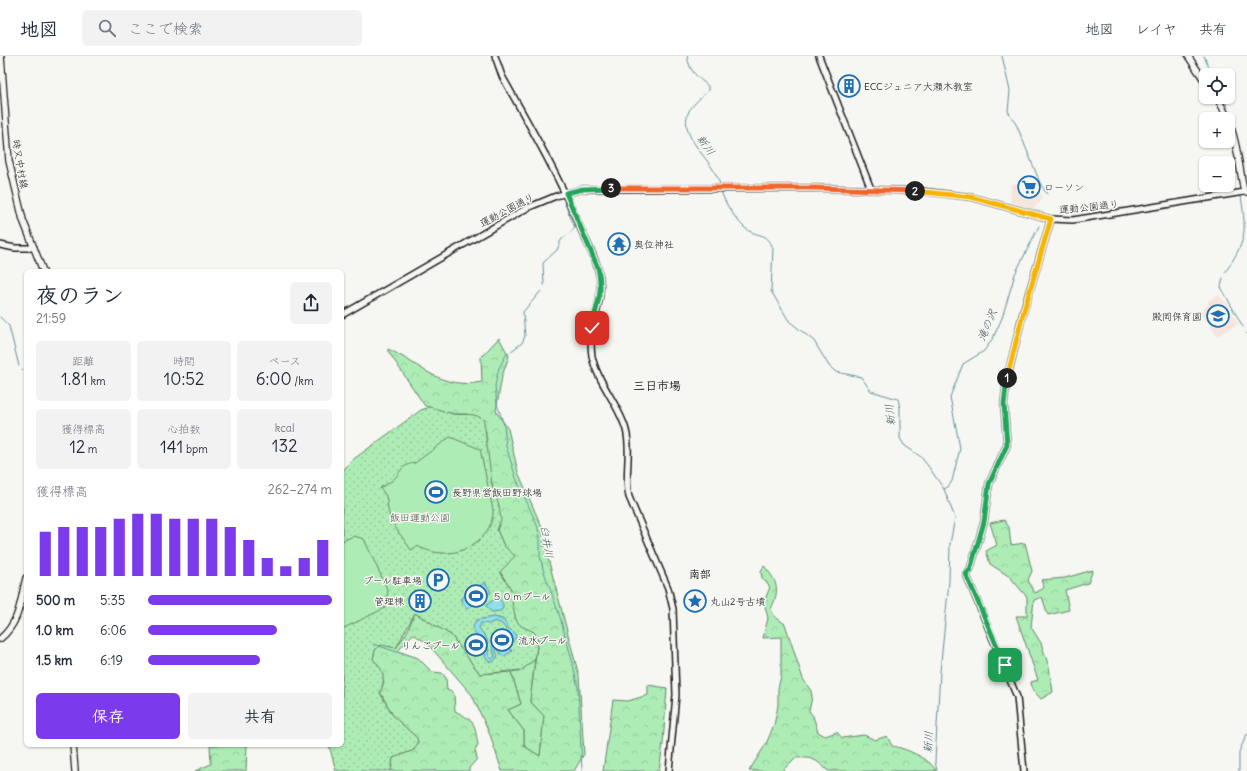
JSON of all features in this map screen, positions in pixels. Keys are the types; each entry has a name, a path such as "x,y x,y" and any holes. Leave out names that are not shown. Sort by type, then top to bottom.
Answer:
{"main road":[{"name":"時又中村線","path":"1,56 9,161 23,220 41,269"},
{"path":"1188,56 1199,72"},
{"path":"1220,104 1233,129 1245,192"},
{"path":"0,639 12,627 16,620 24,586"},
{"path":"73,747 75,771"}],"street":[{"path":"495,56 502,76 566,193 598,268 601,281 601,294 592,328 592,356 626,430 629,456 627,488 629,497 671,598 673,609 676,695 669,771"},
{"path":"819,56 871,190"},
{"name":"運動公園通り","path":"344,314 527,208 566,193 596,188 920,191 971,197 1051,219 1080,219 1245,192"},
{"path":"1024,771 1017,697 966,574 970,570 984,522 989,484 1007,445 1004,404 1007,379 1023,314 1051,219"},
{"path":"0,245 15,248 34,248"}],"shaded area":[{"path":"1033,181 1043,198 1033,209 1010,202 1011,184"},
{"name":"殿岡保育園","path":"1218,295 1227,303 1238,324 1217,336 1205,318 1199,314 1208,304 1208,301"}],"green space":[{"path":"499,338 509,356 502,376 496,411 508,429 518,472 542,528 544,543 579,676 584,754 574,771 502,771 490,735 472,695 434,651 424,641 413,634 398,651 418,658 432,672 442,673 446,678 447,690 450,690 454,694 455,711 467,718 475,727 478,745 475,750 477,759 469,768 469,771 391,771 393,758 414,750 418,743 417,738 394,717 380,692 384,682 373,659 375,650 382,644 396,648 407,632 415,613 451,635 480,674 511,672 521,704 508,710 524,731 524,746 540,756 544,716 530,701 538,639 532,632 518,624 511,602 516,597 500,572 504,546 497,530 499,524 499,512 488,465 486,431 467,414 454,414 425,406 388,351 388,349 443,379 467,384 482,382 481,357"},
{"name":"飯田運動公園","path":"430,407 453,414 477,416 484,421 492,485 499,506 501,520 497,530 504,546 515,556 500,572 516,597 512,602 516,620 521,626 534,632 538,639 535,659 522,670 480,674 451,635 415,613 396,648 381,645 375,650 373,659 380,667 383,674 383,683 380,693 394,717 417,738 418,743 414,750 393,758 391,771 336,771 330,747 344,747 344,470 351,461 421,410"},
{"name":"長野県営飯田野球場","path":"450,437 480,449 493,510 492,519 489,527 478,541 462,550 440,553 417,546 411,550 390,517 386,496 380,488 393,480 404,467 415,463"},
{"path":"1004,520 1009,527 1011,545 1025,543 1032,571 1028,580 1035,593 1044,588 1041,580 1065,578 1093,570 1088,583 1065,590 1069,610 1048,615 1042,597 1034,600 1031,627 1041,643 1049,667 1053,692 1041,699 1032,689 1031,682 1038,680 1016,616 1027,616 1027,597 1010,577 990,564 986,551 997,545 990,523"},
{"path":"354,536 364,539 388,591 385,608 344,628 344,540"},
{"path":"764,566 775,582 776,586 776,597 771,609 774,616 785,624 803,679 811,691 812,697 809,711 813,716 818,732 825,736 837,732 842,738 864,735 875,740 887,736 892,746 904,749 923,758 929,762 936,771 828,771 813,760 795,758 782,771 749,771 766,744 774,725 778,706 778,689 781,676 781,637 763,638 768,618 764,602 770,587 762,578 761,571"},
{"path":"535,659 530,701 544,716 540,756 524,746 524,731 508,710 521,704 511,672 522,670"},
{"path":"648,685 667,688 663,744 659,771 603,771 613,700 628,701 648,695"},
{"path":"210,747 247,747 246,771 195,771 211,764"}],"water":[{"name":"５０ｍプール","path":"485,582 491,592 467,609 460,599"},
{"path":"498,597 503,604 503,608 501,611 491,612 486,605"},
{"name":"流水プール","path":"494,617 503,619 509,629 515,633 516,638 510,643 502,641 500,643 503,647 508,647 512,651 503,657 498,650 497,644 495,649 498,656 493,662 490,662 485,656 484,644 473,630 476,620","holes":["495,621 502,624 512,637 509,640 504,638 495,639 492,647 495,656 492,659 489,656 487,639 479,628 481,623 489,624"]}],"waterway":[{"name":"新川","path":"687,56 692,70 697,77 708,86 708,90 689,111 686,121 688,130 692,139 717,176 720,185"},
{"name":"滝の沢","path":"1002,56 1010,91 1008,111 1017,126 1041,185 1047,194"},
{"path":"1204,56 1209,68"},
{"path":"497,66 496,68 502,81"},
{"path":"1226,104 1228,108"},
{"name":"新川","path":"721,190 728,207 736,219 749,231 764,236 769,240 773,249 771,291 789,321 814,341 829,366 836,372 861,377 871,391 898,399 900,408 900,438 904,445 921,457 944,489 955,518 950,544 949,581 940,672 935,761 937,771"},
{"path":"1225,273 1241,245 1243,237 1244,221 1241,196"},
{"path":"544,285 543,263 557,250 561,240 575,228 564,202"},
{"name":"滝の沢","path":"944,489 948,487 952,481 960,448 950,397 963,364 984,351 993,338 1002,318 1015,274 1039,226"},
{"path":"1223,278 1221,287 1243,327"},
{"name":"臼井川","path":"541,291 523,312 525,336 522,343 506,355 499,368 495,386 497,404 504,425 506,446 516,478 537,525 540,538 540,556 543,569 559,614 572,660 578,688 582,771"},
{"path":"0,317 9,326 19,366"},
{"path":"373,644 403,654"},
{"path":"1239,771 1239,752 1247,734"}],"place":[{"name":"ECCジュニア大瀬木教室","path":"849,86"},
{"name":"ローソン","path":"1029,187"},
{"name":"奥位神社","path":"619,244"},
{"name":"殿岡保育園","path":"1218,316"},
{"name":"長野県営飯田野球場","path":"436,492"},
{"name":"プール駐車場","path":"438,580"},
{"name":"５０ｍプール","path":"476,596"},
{"name":"管理棟","path":"420,601"},
{"name":"丸山2号古墳","path":"695,601"},
{"name":"流水プール","path":"502,640"},
{"name":"りんごプール","path":"476,645"}],"district":[{"name":"三日市場","path":"657,385"},
{"name":"南部","path":"700,574"}],"route":[{"path":"592,328 601,294 601,281 598,268 566,193 576,190 596,188 814,188 920,191 971,197 1051,219 1023,314 1007,379 1004,404 1007,445 989,484 984,522 970,570 966,574 1005,665"}]}
